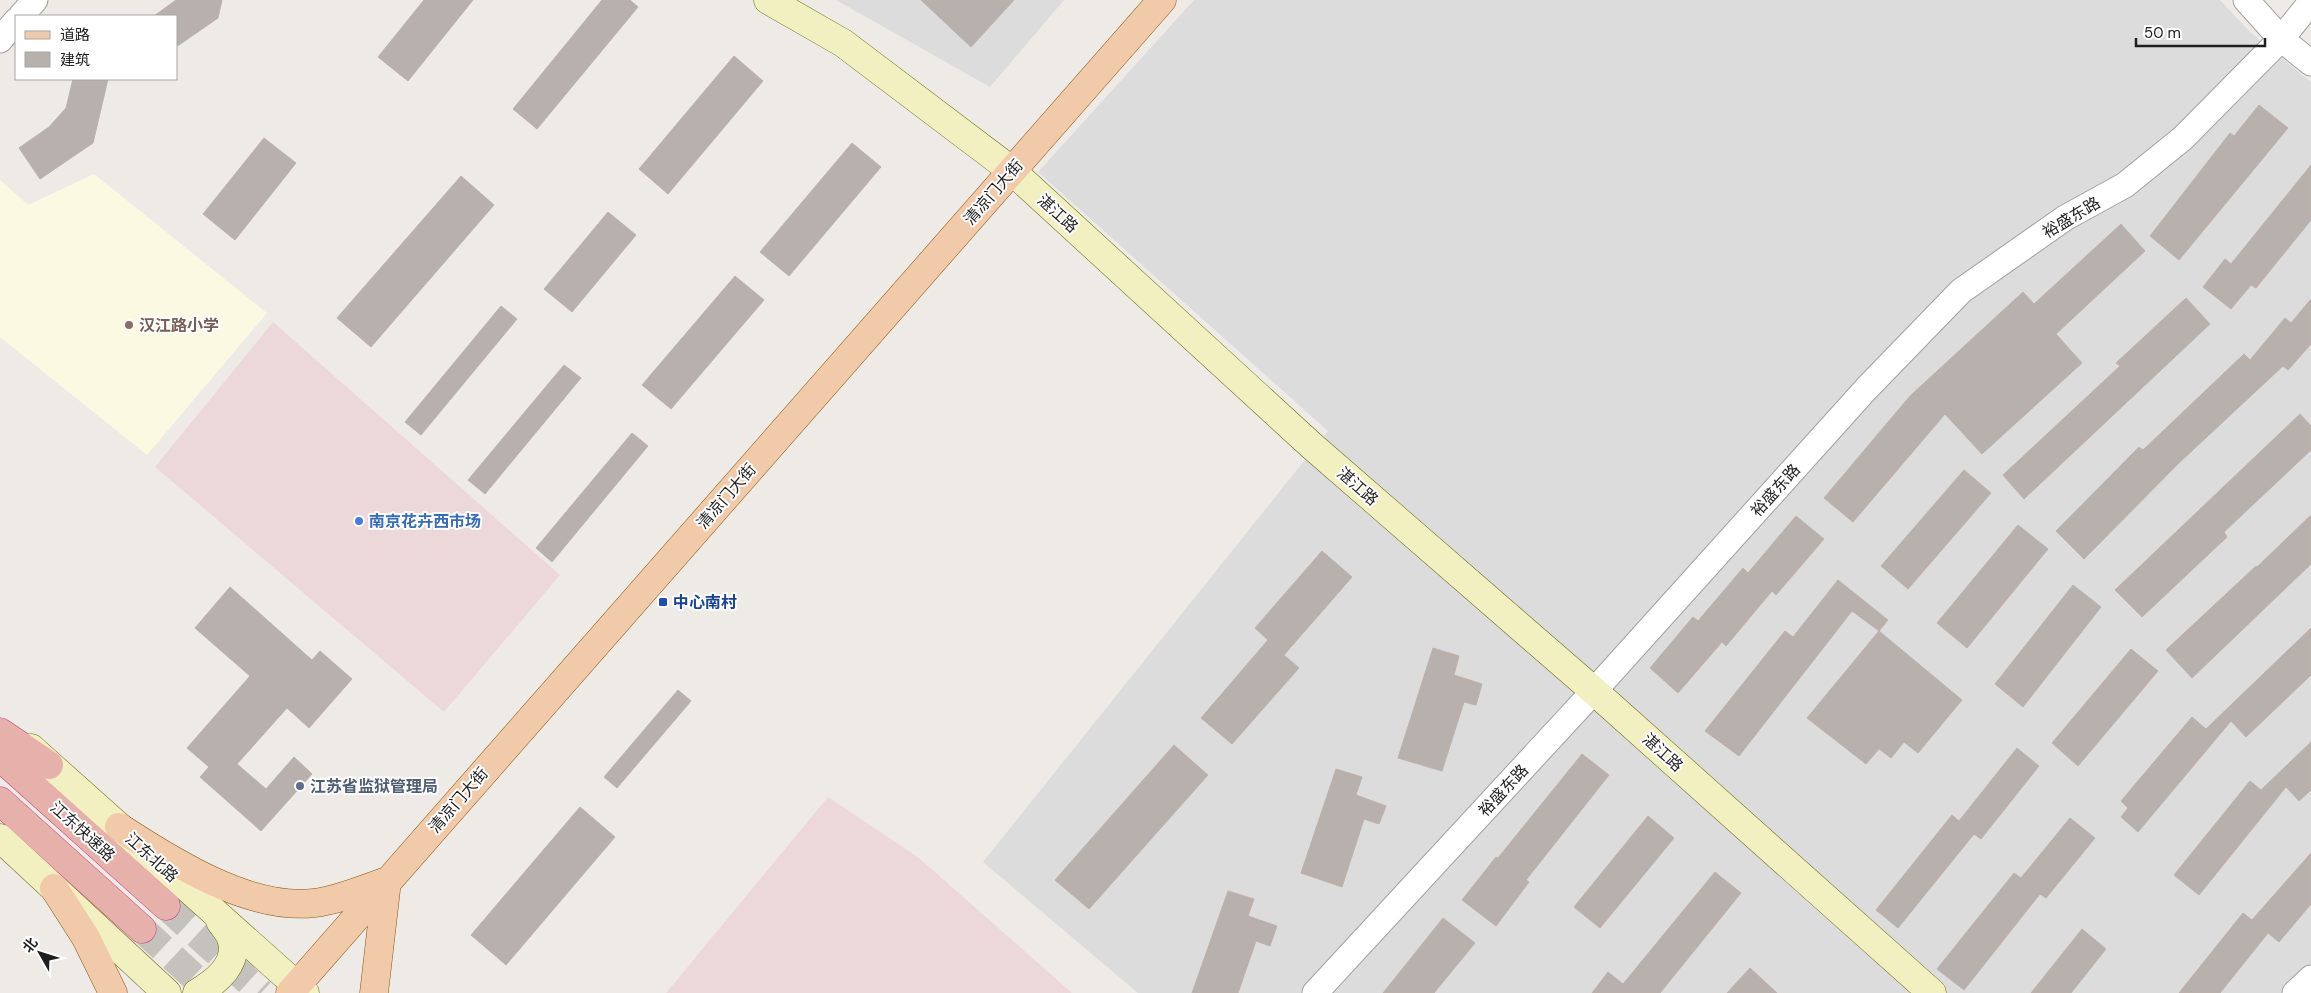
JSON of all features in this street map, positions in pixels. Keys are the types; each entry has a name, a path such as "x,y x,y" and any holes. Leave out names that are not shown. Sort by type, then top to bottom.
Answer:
{"highway":[{"path":"0,732 49,765"},
{"name":"江东快速路","path":"0,756 166,906"},
{"name":"江东快速路","path":"0,801 142,929"}],"main road":[{"name":"湛江路","path":"768,0 844,42 1011,170 1312,446 1594,691 1932,993"},
{"name":"清凉门大街","path":"298,990 387,881 1162,0"},
{"name":"江东北路","path":"0,720 298,990"},
{"path":"119,827 163,856 200,876 283,904 315,903 387,881 374,993"},
{"path":"0,838 167,989"},
{"path":"54,888 86,938 113,993"},
{"path":"197,993 214,984 227,970 232,950 231,938 216,914"}],"street":[{"path":"22,15 35,0"},
{"path":"2246,0 2281,39 2311,63"},
{"name":"裕盛东路","path":"1315,993 1594,691 1866,389 1961,291 2065,218 2125,185 2183,138 2281,39 2311,2"},
{"path":"0,40 15,22"},
{"path":"2295,993 2311,978"}],"shaded area":[{"path":"836,0 1064,0 990,87"},
{"path":"1194,0 2220,0 2250,32 2311,82 2311,993 1138,993 983,862 1328,431 1038,172"},
{"name":"汉江路小学","path":"94,174 267,313 147,455 0,337 0,180 28,205"},
{"name":"南京花卉西市场","path":"273,322 560,575 444,712 155,467"},
{"path":"828,797 919,858 1072,993 666,993"}],"building":[{"path":"176,0 222,0 218,18 178,46 178,15 155,15"},
{"path":"424,0 473,0 408,81 378,57"},
{"path":"602,0 630,0 638,7 537,129 513,109"},
{"path":"921,0 1014,0 971,47"},
{"path":"734,56 763,81 668,194 639,169"},
{"path":"73,80 108,80 93,143 40,179 19,148 49,127 66,108"},
{"path":"2259,105 2288,128 2179,260 2150,236 2230,133 2234,136"},
{"path":"264,138 296,163 235,240 203,214"},
{"path":"852,143 881,167 789,276 760,252"},
{"path":"2311,165 2311,220 2256,288 2251,285 2231,309 2203,287 2225,259 2231,264"},
{"path":"461,176 494,205 371,347 337,318"},
{"path":"608,212 636,235 572,312 544,289"},
{"path":"2121,224 2145,251 2056,334 2082,363 1982,454 1945,414 1853,522 1824,498 1910,396 2023,292 2034,304"},
{"path":"735,276 764,300 671,409 642,385"},
{"path":"2186,298 2210,324 2024,499 2003,475 2120,366 2116,363"},
{"path":"2311,299 2311,344 2288,370 2283,366 2180,462 2084,559 2056,531 2139,447 2143,450 2244,354 2250,360 2285,318 2291,323"},
{"path":"501,306 517,319 421,435 405,422"},
{"path":"564,365 581,378 485,494 468,480"},
{"path":"2300,414 2311,426 2311,450 2224,532 2227,537 2142,617 2115,590"},
{"path":"632,433 648,446 552,562 536,548"},
{"path":"1964,470 1991,493 1908,589 1881,566"},
{"path":"2311,515 2311,564 2192,678 2166,650"},
{"path":"1796,516 1824,539 1776,595 1772,591 1726,646 1722,642 1678,693 1650,668 1693,617 1698,621 1743,568 1748,573"},
{"path":"2018,525 2048,549 1967,648 1937,623"},
{"path":"1322,551 1352,577 1284,655 1299,668 1232,744 1201,718 1268,640 1255,628"},
{"path":"1838,580 1888,620 1879,631 1852,611 1739,756 1705,731 1785,631 1793,637"},
{"path":"2073,585 2101,607 2023,707 1995,684"},
{"path":"230,587 312,660 320,651 352,679 309,728 287,708 237,764 266,789 294,757 312,774 261,831 200,777 209,767 187,748 250,676 195,628"},
{"path":"2311,628 2311,675 2246,737 2231,721 2138,832 2121,817 2128,808 2121,801 2192,717 2206,729"},
{"path":"1879,631 1962,700 1918,753 1904,742 1891,758 1879,749 1866,764 1807,718"},
{"path":"1433,648 1459,656 1454,675 1482,684 1476,705 1464,702 1442,771 1398,758"},
{"path":"2131,649 2158,671 2078,766 2052,743"},
{"path":"678,690 691,701 617,788 604,777"},
{"path":"2311,742 2311,790 2299,801 2286,787 2199,895 2174,875 2250,781 2261,790"},
{"path":"1174,745 1208,775 1089,909 1055,880"},
{"path":"2017,748 2039,766 1981,839 1974,834 1898,928 1876,910 1952,815 1959,821"},
{"path":"1582,754 1609,775 1526,880 1529,882 1496,926 1462,900"},
{"path":"1336,769 1362,777 1356,795 1386,806 1379,824 1364,819 1342,887 1301,873"},
{"path":"580,807 615,837 506,965 471,935"},
{"path":"1648,816 1674,838 1600,928 1574,907"},
{"path":"2070,818 2095,838 2046,898 2040,894 1964,990 1937,969 2014,873 2021,878"},
{"path":"2311,853 2311,904 2279,942 2268,933 2220,993 2179,993 2243,913 2252,920"},
{"path":"1715,872 1741,893 1660,993 1592,993 1608,972 1623,984"},
{"path":"1228,891 1254,899 1248,916 1277,926 1270,946 1256,941 1238,993 1192,993"},
{"path":"1443,918 1475,943 1434,993 1383,993"},
{"path":"2082,929 2106,949 2071,993 2031,993"},
{"path":"1750,968 1777,993 1727,993"}],"tunnel":[{"path":"166,906 261,993"},
{"path":"142,929 211,993"}],"place":[{"name":"汉江路小学","path":"129,325"},
{"name":"南京花卉西市场","path":"359,521"},
{"name":"中心南村","path":"663,602"},
{"name":"江苏省监狱管理局","path":"300,786"}]}
